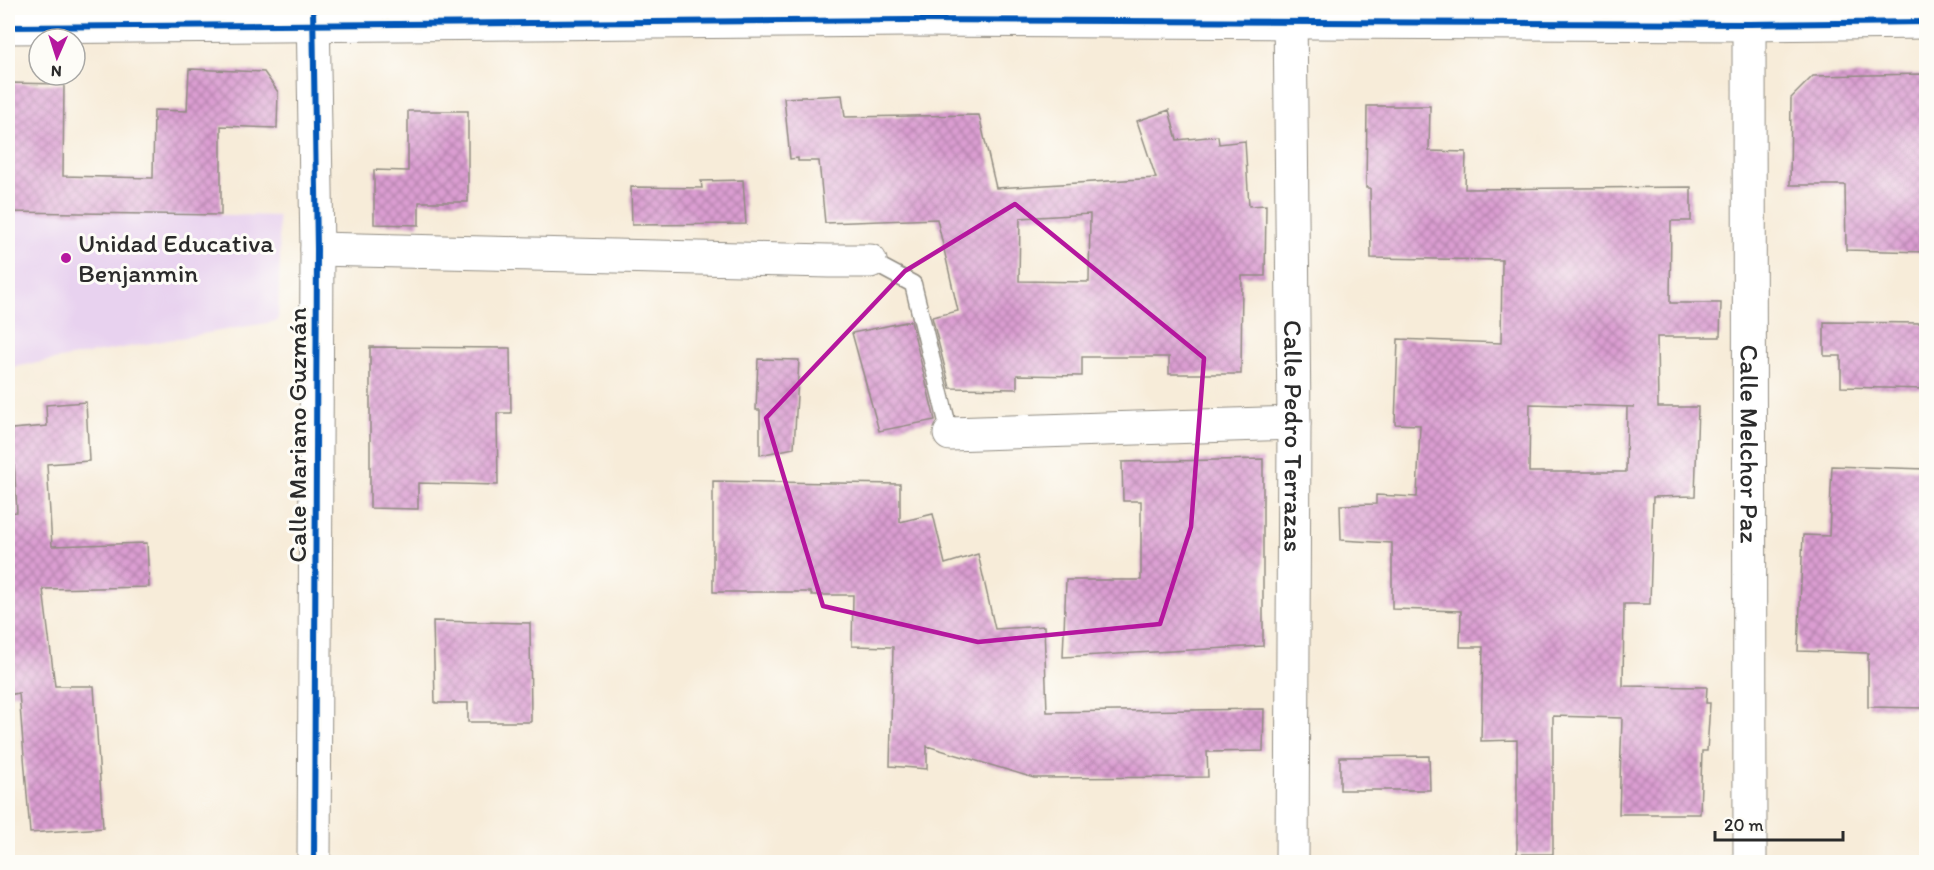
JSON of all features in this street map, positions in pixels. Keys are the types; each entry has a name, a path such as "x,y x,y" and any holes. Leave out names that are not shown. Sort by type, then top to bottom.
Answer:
{"street":[{"path":"8,27 313,16 906,14 1290,15 1749,24 1832,15 1926,22"},
{"name":"Calle Pedro Terrazas","path":"1290,15 1294,423 1292,862"},
{"name":"Calle Mariano Guzmán","path":"313,16 317,249 314,862"},
{"name":"Calle Melchor Paz","path":"1749,24 1750,862"},
{"path":"317,249 870,261"},
{"path":"950,434 1294,423"}],"lane":[{"path":"870,261 913,284 950,434"}],"highlighted area":[{"path":"1015,204 1204,358 1191,527 1160,624 978,642 823,606 766,418 905,271"}],"shaded area":[{"path":"8,210 278,216 280,258 278,321 8,368"}],"building":[{"path":"189,69 264,72 278,92 277,128 221,126 221,215 8,212 8,83 27,83 27,87 64,87 63,176 153,178 154,110 187,111"},
{"path":"1926,74 1926,252 1846,250 1845,185 1790,185 1791,98 1813,76"},
{"path":"842,95 845,117 979,115 996,188 1156,178 1137,121 1169,110 1177,140 1218,136 1219,144 1245,141 1249,206 1266,205 1265,276 1242,276 1241,374 1169,374 1169,357 1082,357 1082,376 1017,375 1017,389 950,388 932,317 958,311 937,219 825,223 819,161 790,159 784,98","holes":["1090,214 1089,282 1019,281 1020,218"]},
{"path":"1367,106 1430,106 1429,151 1466,152 1465,189 1691,187 1691,221 1671,221 1670,303 1721,303 1720,337 1657,337 1658,407 1698,407 1695,496 1653,497 1650,604 1624,604 1623,686 1707,687 1706,703 1710,703 1707,751 1702,751 1700,814 1619,814 1622,718 1553,716 1553,854 1517,854 1517,740 1481,741 1483,647 1460,647 1461,611 1392,609 1392,543 1341,540 1340,505 1376,504 1376,495 1417,497 1420,425 1395,424 1398,339 1501,343 1502,260 1371,258 1370,188 1366,188","holes":["1530,404 1635,407 1627,407 1626,472 1529,472"]},
{"path":"408,111 468,111 468,202 419,202 419,225 374,224 374,170 408,171"},
{"path":"743,180 746,224 632,225 631,187 702,188 701,181"},
{"path":"911,321 935,420 879,431 852,333"},
{"path":"1824,322 1926,323 1926,389 1841,387 1841,356 1824,356"},
{"path":"370,347 510,348 511,413 497,413 498,485 418,483 418,509 370,508"},
{"path":"758,359 799,360 794,448 760,455 760,410 756,410"},
{"path":"86,402 89,461 47,464 52,546 147,543 149,587 43,589 55,686 94,686 103,828 30,833 19,693 8,695 8,513 17,512 12,429 47,426 46,405"},
{"path":"1263,459 1263,646 1063,657 1066,580 1141,580 1141,501 1123,501 1122,462"},
{"path":"1832,466 1926,469 1926,708 1868,707 1868,653 1798,651 1803,535 1829,536"},
{"path":"713,481 900,484 900,522 933,514 945,564 978,554 995,629 1044,626 1047,712 1264,709 1263,751 1207,752 1208,777 1034,778 927,746 927,769 890,766 893,647 852,646 853,595 811,595 811,592 713,592"},
{"path":"433,621 530,623 531,722 468,722 468,703 435,703"},
{"path":"1429,756 1430,790 1340,790 1340,757"}],"cycle path":[{"path":"313,8 317,249 314,862"},
{"path":"8,27 907,20 1749,24 1926,22"}],"place":[{"name":"Unidad Educativa Benjanmin","path":"66,258"}]}
